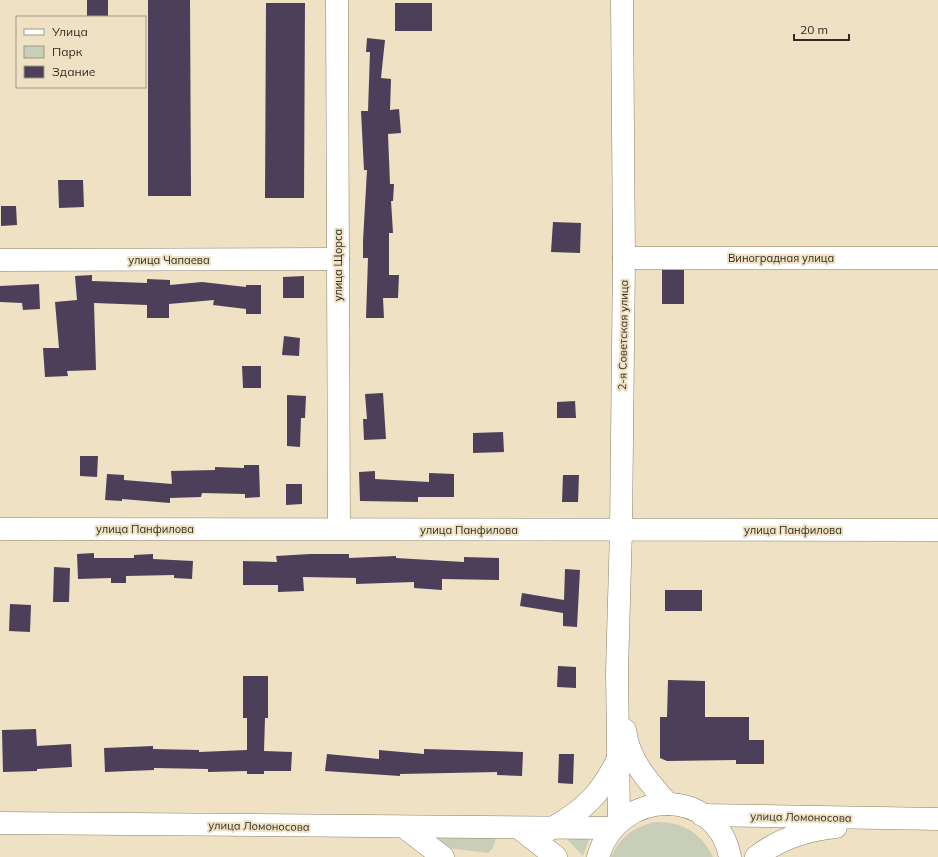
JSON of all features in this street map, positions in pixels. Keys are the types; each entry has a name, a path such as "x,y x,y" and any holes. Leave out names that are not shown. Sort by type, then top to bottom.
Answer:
{"street":[{"name":"улица Щорса","path":"337,0 339,529"},
{"name":"2-я Советская улица","path":"615,824 618,759 617,671 621,530 624,258 622,0"},
{"name":"Виноградная улица","path":"624,258 938,258"},
{"name":"улица Чапаева","path":"0,260 338,259"},
{"name":"улица Панфилова","path":"0,529 938,530"},
{"name":"2-я Советская улица","path":"617,671 625,734 631,754 642,775 668,804"},
{"name":"2-я Советская улица","path":"551,828 575,815 595,796 608,779 618,759"},
{"path":"598,857 601,846 615,824 642,807 668,804 684,807 702,815 722,836 730,857"},
{"name":"улица Ломоносова","path":"702,815 938,819"},
{"name":"улица Ломоносова","path":"756,857 770,846 787,838 825,828 900,819"},
{"name":"улица Ломоносова","path":"0,823 518,828 551,828 615,824"},
{"path":"404,827 444,857"},
{"path":"518,828 556,857"}],"green space":[{"path":"654,822 673,824 689,830 703,841 713,857 611,857 619,844 628,834 640,827"},
{"path":"559,831 592,831 583,856"},
{"path":"431,833 495,835 495,840 492,849 488,853 440,847"}],"building":[{"path":"87,0 108,0 108,16 87,16"},
{"path":"148,0 190,0 191,196 148,196"},
{"path":"266,3 305,3 304,198 265,198"},
{"path":"395,3 432,3 432,31 395,31"},
{"path":"367,38 385,40 381,78 391,79 390,110 399,109 401,133 388,134 390,184 394,184 393,201 391,201 393,233 389,233 389,275 399,275 398,298 383,298 384,318 366,318 368,258 363,258 363,241 367,170 364,170 361,111 368,111 370,52 366,52"},
{"path":"58,180 83,180 84,207 59,208"},
{"path":"1,206 16,206 17,225 1,226"},
{"path":"553,222 581,223 580,253 551,252"},
{"path":"662,270 684,270 684,304 662,304"},
{"path":"92,275 92,281 147,283 147,279 170,280 170,285 202,282 246,287 246,285 261,285 261,314 246,314 246,309 213,305 214,300 169,304 169,318 147,318 147,305 94,303 96,370 67,371 68,376 45,377 43,348 59,348 55,302 77,300 75,276"},
{"path":"304,276 304,298 283,298 283,277"},
{"path":"39,284 40,309 23,310 22,303 0,302 0,286"},
{"path":"284,336 300,338 299,356 282,355"},
{"path":"242,366 261,366 261,388 243,388"},
{"path":"383,393 386,439 364,440 363,419 367,419 365,394"},
{"path":"287,395 306,396 305,418 301,418 300,447 287,446"},
{"path":"575,401 576,418 557,418 557,402"},
{"path":"503,432 504,452 473,453 473,433"},
{"path":"80,456 98,456 97,477 80,476"},
{"path":"244,465 259,465 260,497 245,498 245,494 202,493 201,497 170,498 170,503 122,499 122,501 105,500 107,474 124,475 124,480 172,484 171,471 215,470 215,467 244,468"},
{"path":"375,471 375,479 429,482 429,473 454,474 454,497 418,497 418,502 360,501 359,472"},
{"path":"563,475 579,475 578,502 562,502"},
{"path":"286,484 302,484 302,504 286,505"},
{"path":"94,553 94,558 134,558 134,555 153,554 153,559 193,561 192,579 174,578 174,575 126,576 126,583 111,583 111,578 78,579 77,554"},
{"path":"349,554 349,558 396,556 396,558 464,562 464,557 499,558 499,580 442,579 442,590 414,588 414,582 356,584 356,578 303,577 304,591 278,592 278,585 243,585 243,561 277,562 276,556"},
{"path":"54,567 70,568 69,602 53,602"},
{"path":"565,569 580,570 577,627 563,626 563,613 520,606 522,593 564,600"},
{"path":"665,590 702,590 702,611 665,611"},
{"path":"10,604 31,605 30,632 9,631"},
{"path":"558,666 576,667 576,688 557,687"},
{"path":"243,676 268,676 268,718 265,718 264,751 292,752 291,771 264,771 264,774 247,774 247,771 208,772 208,769 154,768 154,770 105,772 104,748 153,746 153,749 199,750 199,752 247,750 247,718 243,718"},
{"path":"668,680 705,681 705,717 749,717 749,740 764,740 764,764 736,764 736,760 667,761 660,758 660,717 667,717"},
{"path":"36,729 37,746 71,744 72,767 37,769 37,771 3,772 2,730"},
{"path":"424,749 523,752 522,776 497,775 497,772 400,774 400,776 325,771 327,754 379,759 379,750 424,754"},
{"path":"559,754 574,754 573,784 558,783"}]}
